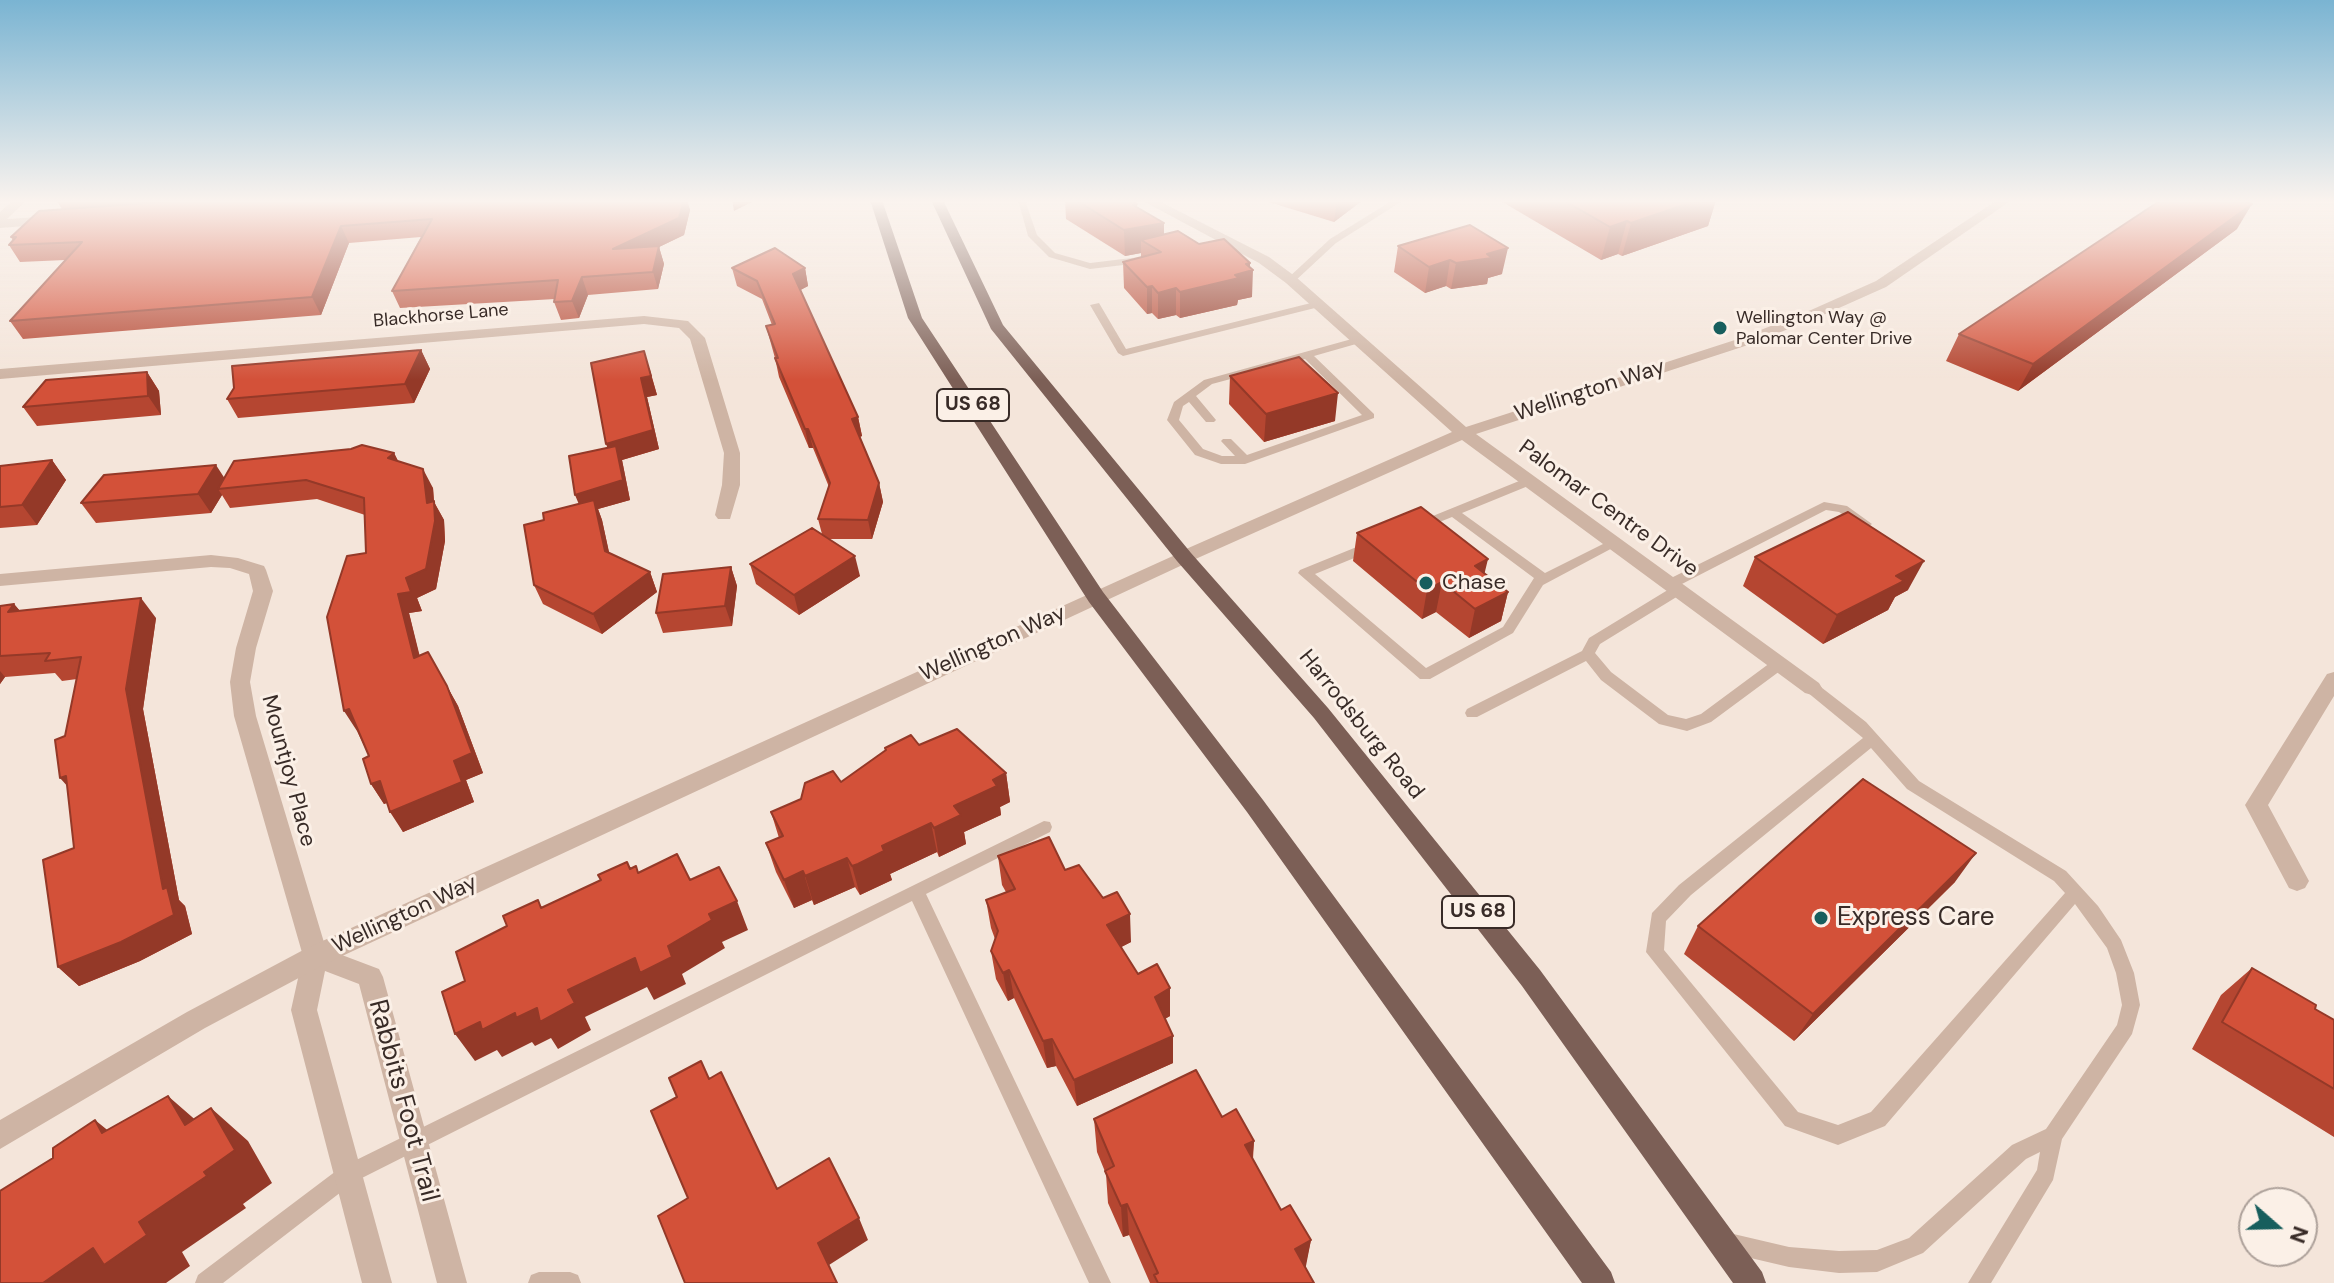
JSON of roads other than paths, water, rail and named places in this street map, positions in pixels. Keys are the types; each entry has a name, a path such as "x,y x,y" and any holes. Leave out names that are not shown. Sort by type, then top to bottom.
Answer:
{"main road":[{"name":"US 68","path":"896,260 915,318 1096,597 1255,806 1600,1283"},
{"name":"Harrodsburg Road","path":"965,260 996,326 1184,557 1321,713 1521,966 1751,1283"}],"street":[{"name":"Palomar Centre Drive","path":"1264,260 1319,304 1463,433 1812,688"},
{"name":"Wellington Way","path":"0,1135 196,1020 316,956 1096,597 1463,433 1743,342 1881,284 1917,260"},
{"name":"Blackhorse Lane","path":"0,374 644,320 683,324 697,338 732,453 731,485 724,515"},
{"name":"Mountjoy Place","path":"0,580 211,561 231,562 257,570 263,591 246,648 240,682 245,716 316,956"},
{"path":"2297,881 2256,805 2334,679"},
{"name":"Rabbits Foot Trail","path":"316,956 370,977 452,1283"},
{"path":"316,956 304,1010 377,1283"}],"lane":[{"path":"1069,260 1090,266 1142,260"},
{"path":"1291,280 1313,260"},
{"path":"1095,305 1123,353 1319,304"},
{"path":"1307,355 1370,416 1245,460 1221,460 1199,452 1173,420 1178,404 1208,382 1359,340"},
{"path":"1189,395 1210,420"},
{"path":"1227,441 1245,460"},
{"path":"1408,531 1529,481"},
{"path":"1472,713 1588,654 1594,641 1674,587 1824,506 1843,509 1880,533"},
{"path":"1453,512 1541,581"},
{"path":"1379,543 1305,573 1425,675 1508,630 1541,581 1614,544"},
{"path":"1588,654 1606,676 1664,720 1687,725 1706,718 1779,664"},
{"path":"1812,688 1872,739 1913,785 2060,876 2115,945 2125,973 2131,1005 2125,1028 2053,1136 2046,1173 1979,1283"},
{"path":"1872,739 1685,890 1658,918 1655,952 1792,1119 1838,1135 1878,1119 2075,893"},
{"path":"214,1280 347,1175 1044,827"},
{"path":"916,891 1100,1283"},
{"path":"1721,1242 1789,1257 1839,1262 1877,1261 1916,1246 2019,1152 2053,1136"},
{"path":"539,1283 570,1283"}],"place":[{"name":"Wellington Way @ Palomar Center Drive","path":"1720,328"},
{"name":"Chase","path":"1426,583"},
{"name":"Express Care","path":"1821,918"}]}
